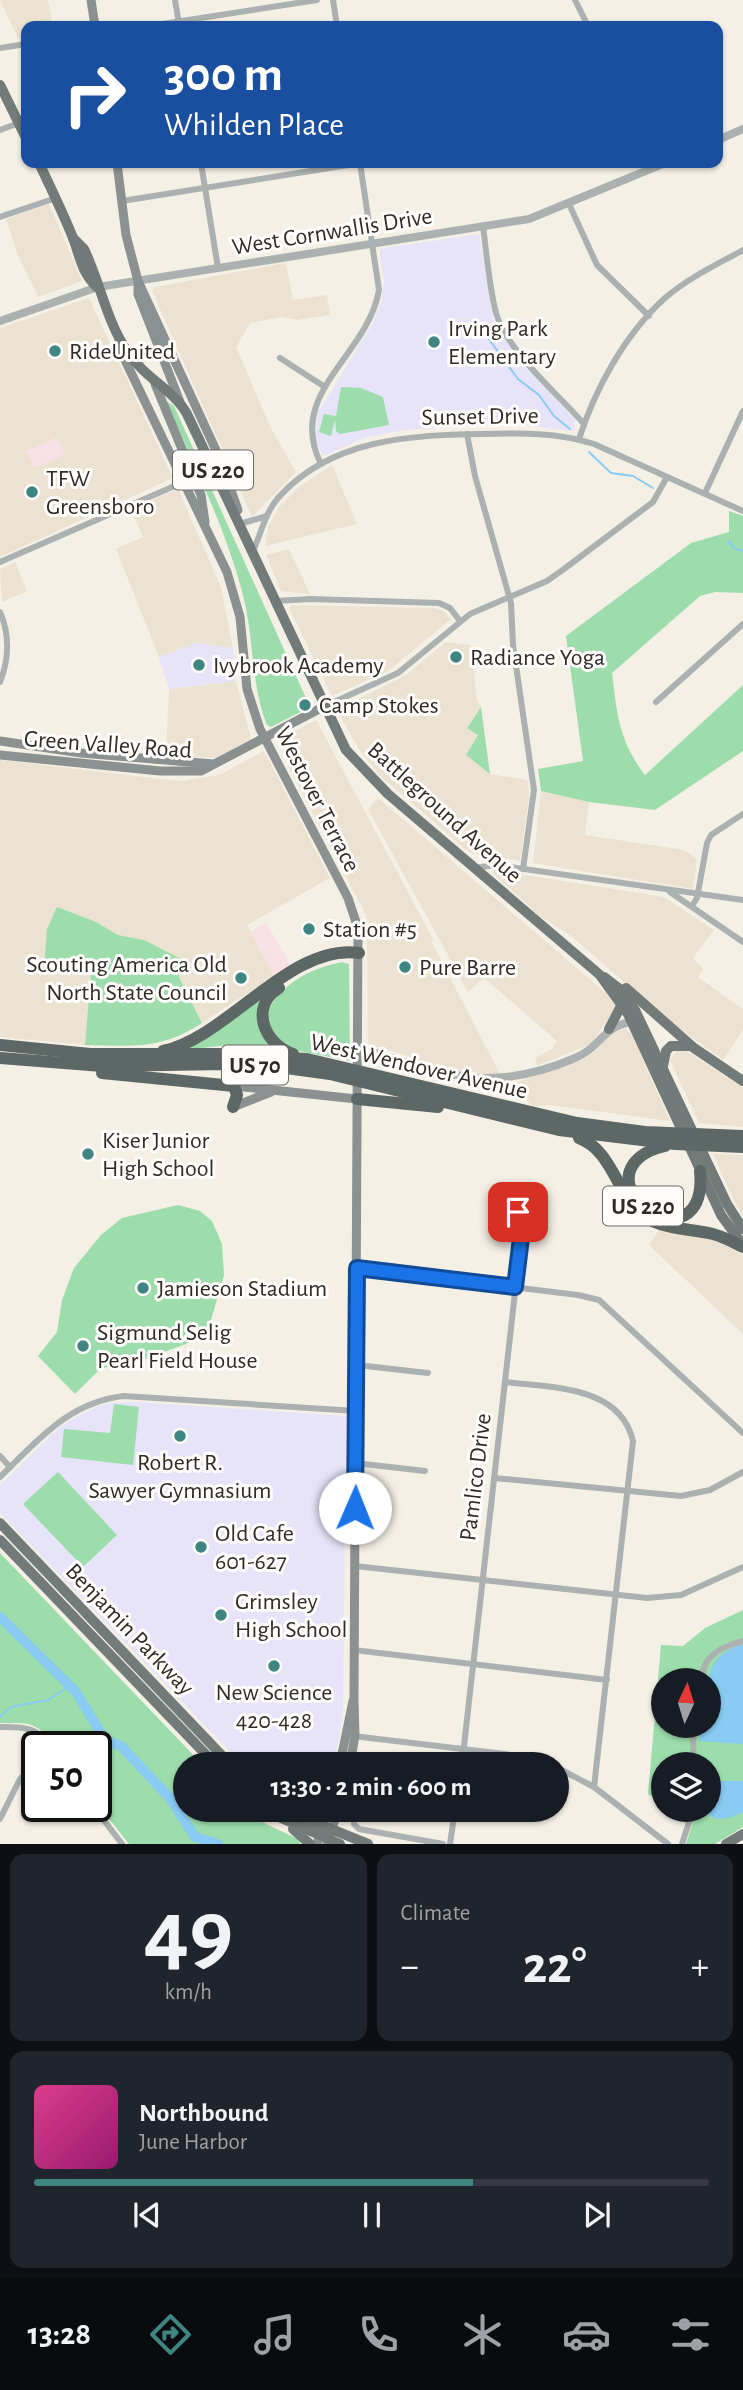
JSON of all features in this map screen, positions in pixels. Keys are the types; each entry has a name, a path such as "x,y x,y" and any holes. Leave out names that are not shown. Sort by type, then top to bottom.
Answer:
{"highway":[{"path":"138,1055 167,1050 190,1040 317,957 345,951 359,953"},
{"path":"307,1059 286,1052 269,1038 263,1017 267,1001 275,991 317,964 359,953"},
{"name":"West Wendover Avenue","path":"0,1045 138,1055 220,1054 307,1059 497,1105 557,1125"},
{"name":"West Wendover Avenue","path":"0,1058 131,1067 226,1064 279,1066 330,1074 508,1119 671,1139 713,1140 743,1136"},
{"path":"36,1062 64,1069 233,1086 237,1095 233,1107"},
{"path":"358,1094 470,1110"},
{"path":"557,1125 596,1147 624,1194 637,1211 650,1220 717,1235 743,1246"},
{"name":"US 220","path":"671,1139 634,1161 629,1179 636,1199 659,1216 676,1217 688,1213 701,1193 700,1171"},
{"name":"West Wendover Avenue","path":"713,1140 743,1147"}],"main road":[{"path":"91,0 94,21"},
{"path":"0,85 21,127"},
{"name":"Battleground Avenue","path":"41,168 74,238 75,253 87,277 97,287 118,336 131,357 155,384 189,407 197,420 238,510 246,537"},
{"path":"118,168 127,242 138,281 195,401 238,510"},
{"path":"138,281 138,294 180,401"},
{"name":"Westover Terrace","path":"118,336 123,356 182,483 197,513 205,522 231,586 240,617 248,693 265,738 355,915 359,953 357,1365 354,1699 351,1735"},
{"name":"Westover Terrace","path":"155,384 194,478 205,510 205,522"},
{"name":"Battleground Avenue","path":"180,401 253,551 323,707 346,750 394,799 600,975 636,1021 663,1066 727,1204 743,1229"},
{"path":"149,412 158,411 163,414 181,445"},
{"name":"Green Valley Road","path":"0,755 190,772 213,764 323,707"},
{"name":"Green Valley Road","path":"0,741 81,753 213,764"},
{"name":"Battleground Avenue","path":"600,975 613,982 628,998 700,1171 721,1214 743,1246"},
{"name":"US 220","path":"613,982 626,988 694,1048 743,1082"},
{"path":"609,1029 622,1004"},
{"path":"636,1021 660,1020"},
{"path":"663,1066 666,1051 671,1045 680,1044 694,1048"},
{"path":"233,1086 358,1094"},
{"path":"233,1107 279,1091"},
{"name":"Benjamin Parkway","path":"0,1524 218,1752"},
{"name":"Benjamin Parkway","path":"0,1540 203,1752"},
{"path":"351,1735 352,1752"},
{"path":"345,1752 351,1735"},
{"path":"282,1822 310,1844"},
{"path":"288,1822 325,1836 368,1844"},
{"path":"303,1822 340,1844"},
{"path":"726,1844 743,1833"}],"street":[{"path":"175,0 178,21"},
{"path":"196,21 317,0"},
{"path":"333,0 336,21"},
{"path":"575,0 586,21"},
{"path":"0,48 21,45"},
{"path":"0,130 19,123"},
{"path":"723,138 743,129"},
{"path":"202,168 218,268"},
{"path":"122,201 328,168"},
{"path":"321,464 314,450 310,424 325,387 365,327 376,304 379,290 362,168"},
{"name":"West Cornwallis Drive","path":"0,321 97,287 529,219 651,168"},
{"path":"0,217 56,198"},
{"path":"569,204 597,265 649,316"},
{"path":"483,227 493,298 503,329 513,345 584,424"},
{"path":"579,439 616,360 649,316 692,279 743,250"},
{"path":"280,358 325,387"},
{"path":"705,493 743,411"},
{"name":"Sunset Drive","path":"253,551 267,516 281,495 321,464 358,448 399,437 528,433 579,439 743,511"},
{"path":"467,434 475,476 510,596 513,645 534,790 523,869"},
{"path":"323,707 398,673 460,621 547,580 653,502 667,477"},
{"path":"0,562 194,478"},
{"path":"243,523 267,516"},
{"path":"275,601 311,599 435,603 450,608 460,621"},
{"path":"0,612 7,632 7,646 0,682"},
{"path":"656,702 743,624"},
{"path":"692,906 698,894 707,843 711,835 743,814"},
{"path":"475,868 486,864 743,900"},
{"path":"665,890 743,942"},
{"path":"357,1047 451,1074 484,1080 504,1079 578,1057 599,1043 609,1029 636,1021"},
{"name":"Pamlico Drive","path":"464,1752 522,1230 514,1195"},
{"path":"357,1268 578,1295 608,1307 743,1433"},
{"path":"357,1365 428,1373"},
{"path":"506,1382 593,1395 614,1409 629,1427 633,1441 594,1787"},
{"path":"0,1477 59,1421 81,1407 106,1398 124,1396 356,1411"},
{"path":"0,1456 10,1467"},
{"path":"355,1463 425,1471"},
{"path":"494,1478 659,1496 696,1494 728,1482 743,1472"},
{"path":"355,1566 665,1598 681,1595 743,1567"},
{"path":"704,1668 714,1652 743,1641"},
{"path":"354,1650 607,1680"},
{"path":"0,1727 27,1727 37,1731"},
{"path":"351,1735 485,1752"},
{"path":"569,1774 594,1787 667,1844"},
{"path":"0,1819 21,1778"},
{"path":"105,1822 122,1844"},
{"path":"354,1822 359,1829 443,1844"},
{"path":"450,1844 453,1822"},
{"path":"682,1844 689,1822"}],"shaded area":[{"path":"0,0 48,0 52,21 21,21 21,38 18,38"},
{"path":"49,204 82,281 38,297 17,253 6,219"},
{"name":"Irving Park Elementary","path":"479,234 493,319 515,352 574,419 575,431 513,424 404,430 364,438 323,456 315,439 318,412 373,323 382,299 384,280 379,249"},
{"path":"286,263 293,300 327,295 330,315 297,320 282,317 250,323 236,347 271,428 296,472 252,517 152,291 154,287"},
{"path":"89,298 173,478 0,557 0,328"},
{"path":"57,437 65,455 34,468 26,451"},
{"path":"332,465 357,524 265,546 268,527 279,507 299,487"},
{"path":"178,489 221,587 233,648 196,643 159,657 116,549 143,537 131,509"},
{"path":"289,549 310,594 281,591 266,555"},
{"path":"15,562 27,591 2,602 0,569"},
{"path":"292,605 434,608 444,611 451,619 388,671 332,696 289,608"},
{"path":"446,642 471,645 477,701 481,707 467,727 478,735 466,755 490,774 528,780 529,799 520,861 470,853 380,776 360,751 339,714 340,708 406,675"},
{"name":"Ivybrook Academy","path":"196,643 233,648 236,681 169,689 159,657"},
{"path":"236,681 251,739 215,758 169,756 166,752 169,689"},
{"path":"316,720 433,939 432,943 501,1076 460,1072 368,1044 367,917 290,770 280,739"},
{"path":"264,751 330,878 247,925 274,976 202,1023 178,976 144,940 118,935 96,922 44,967 91,973 85,1045 0,1037 0,760 179,781 219,775"},
{"path":"541,791 589,802 585,835 684,850 697,859 693,889 533,863"},
{"path":"378,798 606,993 616,1007 591,1044 537,1066 535,1058 552,1049 557,1041 484,978 468,992 368,809"},
{"path":"494,870 664,897 714,930 693,958 703,969 698,977 743,1009 743,1030 723,1060 669,1021 571,936 540,916 492,873"},
{"path":"266,922 291,966 274,976 251,932"},
{"path":"624,1028 631,1033 670,1121 550,1105 532,1107 515,1083 582,1060 597,1050 614,1030"},
{"path":"678,1049 685,1050 743,1088 743,1127 699,1123 670,1060"},
{"path":"713,1154 743,1155 743,1216 736,1205"},
{"path":"661,1227 729,1244 743,1256 743,1334 649,1245"},
{"name":"Grimsley High School","path":"136,1402 346,1416 343,1716 336,1752 230,1752 0,1513 0,1485 61,1426 93,1408 109,1403"}],"green space":[{"path":"341,387 361,388 383,397 389,425 340,434 336,431 335,420 331,436 319,432 324,414 336,416"},
{"path":"166,401 174,406 310,707 271,727 267,725 258,694 244,599 229,548"},
{"path":"729,511 743,516 743,593 715,592 700,596 612,673 624,739 645,775 743,685 743,751 655,810 589,802 541,791 538,769 583,761 566,636 691,543 729,532"},
{"path":"481,707 490,774 466,755 478,735 467,728"},
{"path":"57,907 96,922 118,935 144,940 181,959 179,977 202,1023 187,1032 159,1042 132,1046 85,1045 91,973 44,968 47,929"},
{"path":"342,962 349,964 350,1061 294,1050 272,1037 266,1013 280,993 307,973"},
{"path":"270,989 262,1003 273,1049 219,1046 176,1051"},
{"name":"Jamieson Stadium","path":"178,1205 200,1211 212,1221 222,1244 224,1275 209,1327 186,1344 137,1362 115,1364 99,1370 75,1394 38,1356 57,1332 62,1300 74,1268 101,1235 122,1218"},
{"path":"114,1404 139,1407 133,1465 61,1457 64,1429 110,1433"},
{"path":"58,1472 117,1535 83,1567 23,1504"},
{"path":"0,1553 191,1752 173,1752 173,1822 263,1822 298,1839 300,1844 129,1844 112,1822 112,1731 42,1731 32,1725 0,1723"},
{"path":"743,1610 743,1827 715,1844 686,1844 693,1822 721,1822 721,1752 652,1752 653,1738 721,1738 721,1668 659,1668 661,1645 683,1646 705,1628"},
{"path":"651,1760 651,1796 648,1794"}],"water":[{"path":"743,1644 743,1744 699,1741 700,1738 721,1738 721,1668 712,1668 719,1657"},
{"path":"721,1781 743,1781 743,1812 723,1819"}],"waterway":[{"path":"478,324 518,379 539,395 554,416 570,429"},
{"path":"589,452 611,473 633,476 653,488"},
{"path":"728,541 735,549 743,551"},
{"path":"0,1617 76,1692 105,1740 121,1746 169,1797 195,1837 218,1844"},
{"path":"0,1717 11,1707 48,1700 70,1686"}],"place":[{"name":"Irving Park Elementary","path":"434,342"},
{"name":"RideUnited","path":"55,351"},
{"name":"TFW Greensboro","path":"32,492"},
{"name":"Radiance Yoga","path":"456,657"},
{"name":"Ivybrook Academy","path":"199,665"},
{"name":"Camp Stokes","path":"305,705"},
{"name":"Station #5","path":"309,929"},
{"name":"Pure Barre","path":"405,967"},
{"name":"Scouting America Old North State Council","path":"241,978"},
{"name":"Kiser Junior High School","path":"88,1154"},
{"name":"Jamieson Stadium","path":"143,1288"},
{"name":"Sigmund Selig Pearl Field House","path":"83,1346"},
{"name":"Robert R. Sawyer Gymnasium","path":"180,1436"},
{"name":"Old Cafe 601-627","path":"201,1547"},
{"name":"Grimsley High School","path":"221,1615"},
{"name":"New Science 420-428","path":"274,1666"}],"route":[{"path":"355,1508 357,1268 515,1287 522,1230 518,1212"}]}
